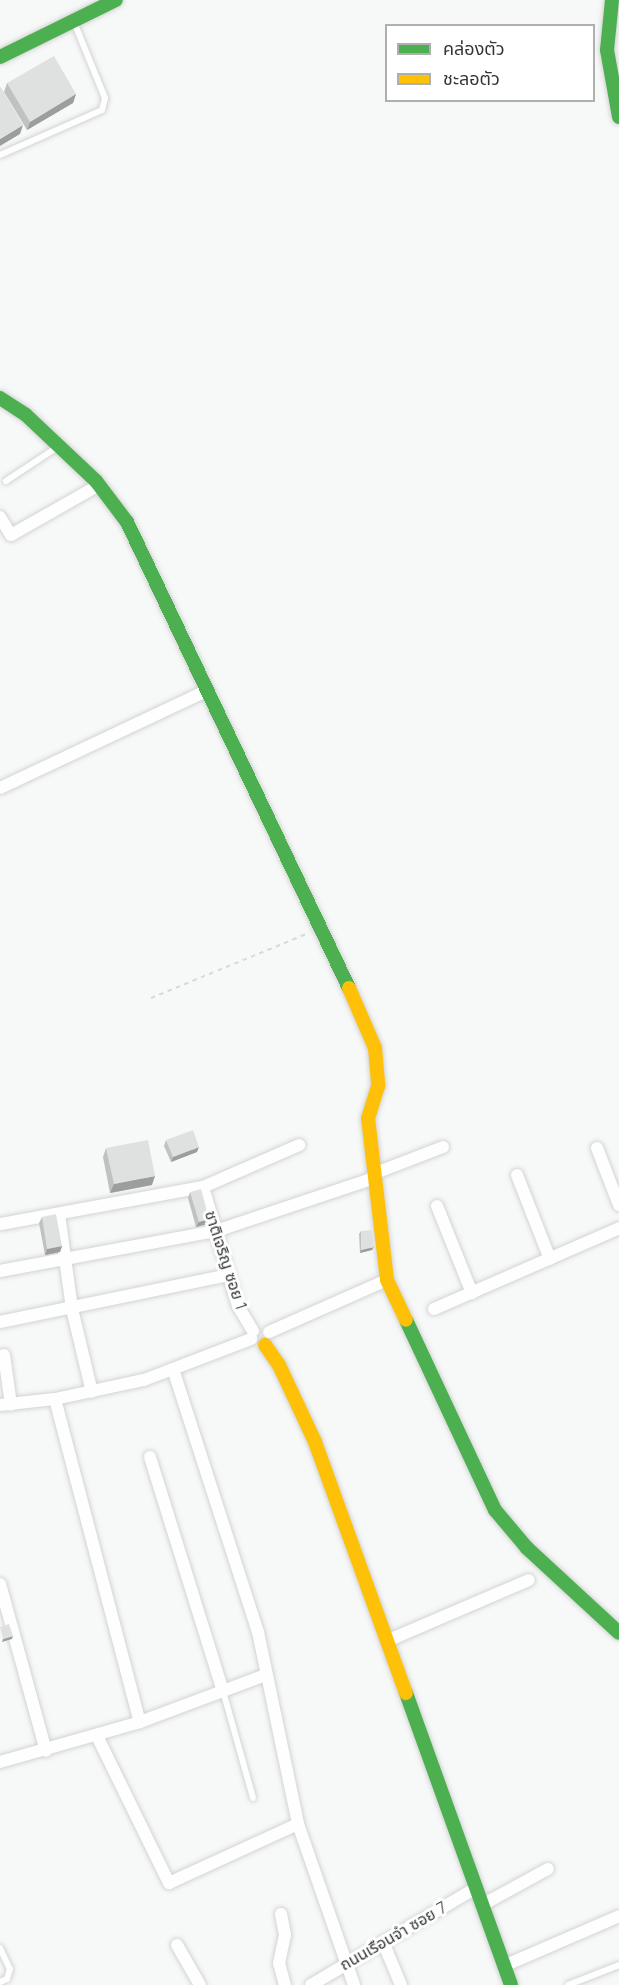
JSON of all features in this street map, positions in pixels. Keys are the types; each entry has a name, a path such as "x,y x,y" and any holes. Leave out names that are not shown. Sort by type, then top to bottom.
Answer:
{"street":[{"path":"0,57 116,0"},
{"path":"612,0 607,50 619,117"},
{"path":"0,398 26,415 60,446 99,485 127,522 346,980 375,1048 378,1086 369,1118 373,1176 387,1280 495,1510 527,1548 619,1633"},
{"path":"0,517 11,535 99,485"},
{"path":"0,788 208,690"},
{"path":"0,1224 203,1187 299,1145"},
{"path":"0,1271 216,1231 373,1176 443,1146"},
{"path":"597,1148 619,1205"},
{"path":"517,1175 550,1259"},
{"name":"ชาติเจริญ ซอย 1","path":"203,1187 238,1306 252,1335"},
{"path":"437,1206 472,1293"},
{"path":"59,1214 72,1309 92,1392"},
{"path":"434,1310 619,1228"},
{"path":"0,1322 229,1275"},
{"path":"4,1355 6,1405 92,1392 144,1380 252,1335 255,1345 387,1280"},
{"path":"267,1339 315,1442 389,1640 512,1985"},
{"path":"173,1369 258,1632 298,1824 354,1985"},
{"path":"55,1399 140,1722"},
{"path":"150,1457 223,1691"},
{"path":"389,1640 530,1580"},
{"path":"0,1584 46,1750"},
{"path":"0,1762 140,1722 266,1675"},
{"path":"97,1736 169,1883 298,1824"},
{"path":"482,1905 548,1869"},
{"name":"ถนนเรือนจำ ซอย 7","path":"311,1985 476,1888"},
{"path":"280,1914 285,1935 279,1963 285,1985"},
{"path":"506,1965 619,1916"},
{"path":"383,1942 401,1985"},
{"path":"177,1945 200,1985"}],"lane":[{"path":"0,155 102,110 105,99 74,21"},
{"path":"20,133 25,144"},
{"path":"6,481 60,446"},
{"path":"223,1691 253,1798"},
{"path":"0,1948 10,1969 7,1978 0,1982"},
{"path":"568,1985 619,1965"}],"path":[{"path":"151,999 320,928"}],"building":[{"path":"54,56 76,94 30,122 7,83"},
{"path":"0,86 23,125 0,139"},
{"path":"193,1130 199,1147 173,1157 166,1140"},
{"path":"148,1140 155,1176 114,1184 106,1148"},
{"path":"201,1189 209,1219 199,1222 190,1192"},
{"path":"56,1214 62,1246 47,1249 42,1217"},
{"path":"372,1230 374,1247 361,1250 361,1231"},
{"path":"9,1624 13,1636 3,1639 0,1627"}],"traffic: fast":[{"path":"0,57 116,0"},
{"path":"612,0 607,50 619,117"},
{"path":"0,398 26,415 96,481 127,522 349,988"},
{"path":"406,1320 495,1510 527,1548 619,1633"},
{"path":"406,1693 511,1985"}],"traffic: slow":[{"path":"349,988 375,1048 378,1086 368,1118 387,1280 406,1320"},
{"path":"265,1345 279,1365 315,1442 406,1693"}]}
